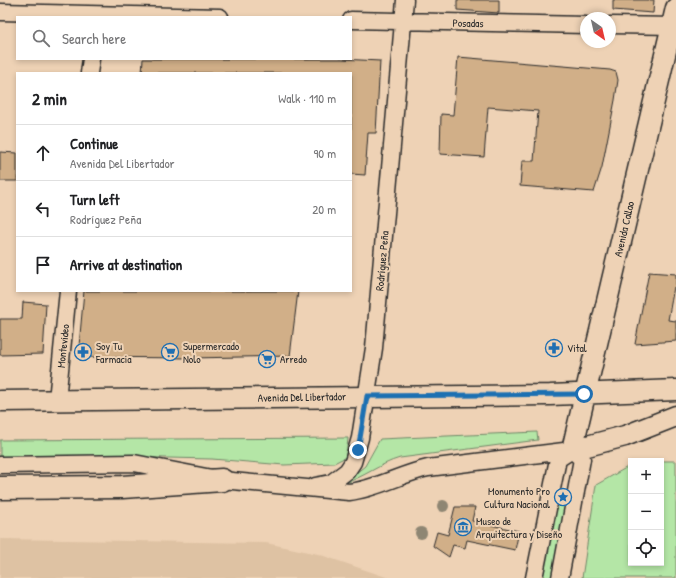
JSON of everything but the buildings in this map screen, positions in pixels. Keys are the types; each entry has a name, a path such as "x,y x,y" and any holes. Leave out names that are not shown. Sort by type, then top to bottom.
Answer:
{"highway":[{"path":"5,488 122,487 222,480"}],"main road":[{"name":"Avenida Callao","path":"572,450 584,394 674,20"},
{"name":"Avenida Del Libertador","path":"0,401 584,394 676,390"},
{"path":"572,450 625,436 676,416"}],"street":[{"name":"Rodríguez Peña","path":"303,489 331,483 347,471 358,450 374,348 405,0"},
{"path":"0,12 95,10 202,16"},
{"name":"Posadas","path":"352,20 580,25"},
{"path":"616,25 674,20"},
{"path":"89,72 91,60"},
{"name":"Montevideo","path":"58,400 68,292"},
{"path":"534,578 558,459 572,450"},
{"path":"0,465 134,463 222,480 303,489 356,492 408,473 428,468 572,450 582,459 560,578"}],"shaded area":[{"path":"0,539 266,543 318,554 389,578 0,578"}],"green space":[{"path":"537,432 538,440 400,458 342,484 365,466 380,439"},
{"path":"348,438 346,457 334,463 284,465 212,459 126,457 0,458 0,440"},
{"path":"664,461 676,461 676,578 582,578 596,485 628,467 628,566 664,566"},
{"path":"558,493 569,495 553,578 541,578"}],"place":[{"name":"Vital","path":"554,348"},
{"name":"Soy Tu Farmacia","path":"83,352"},
{"name":"Supermercado Nolo","path":"170,352"},
{"name":"Arredo","path":"267,359"},
{"name":"Monumento Pro Cultura Nacional","path":"563,497"},
{"name":"Museo de Arquitectura y Diseño","path":"463,527"}],"route":[{"path":"358,450 367,396 584,394"}]}
